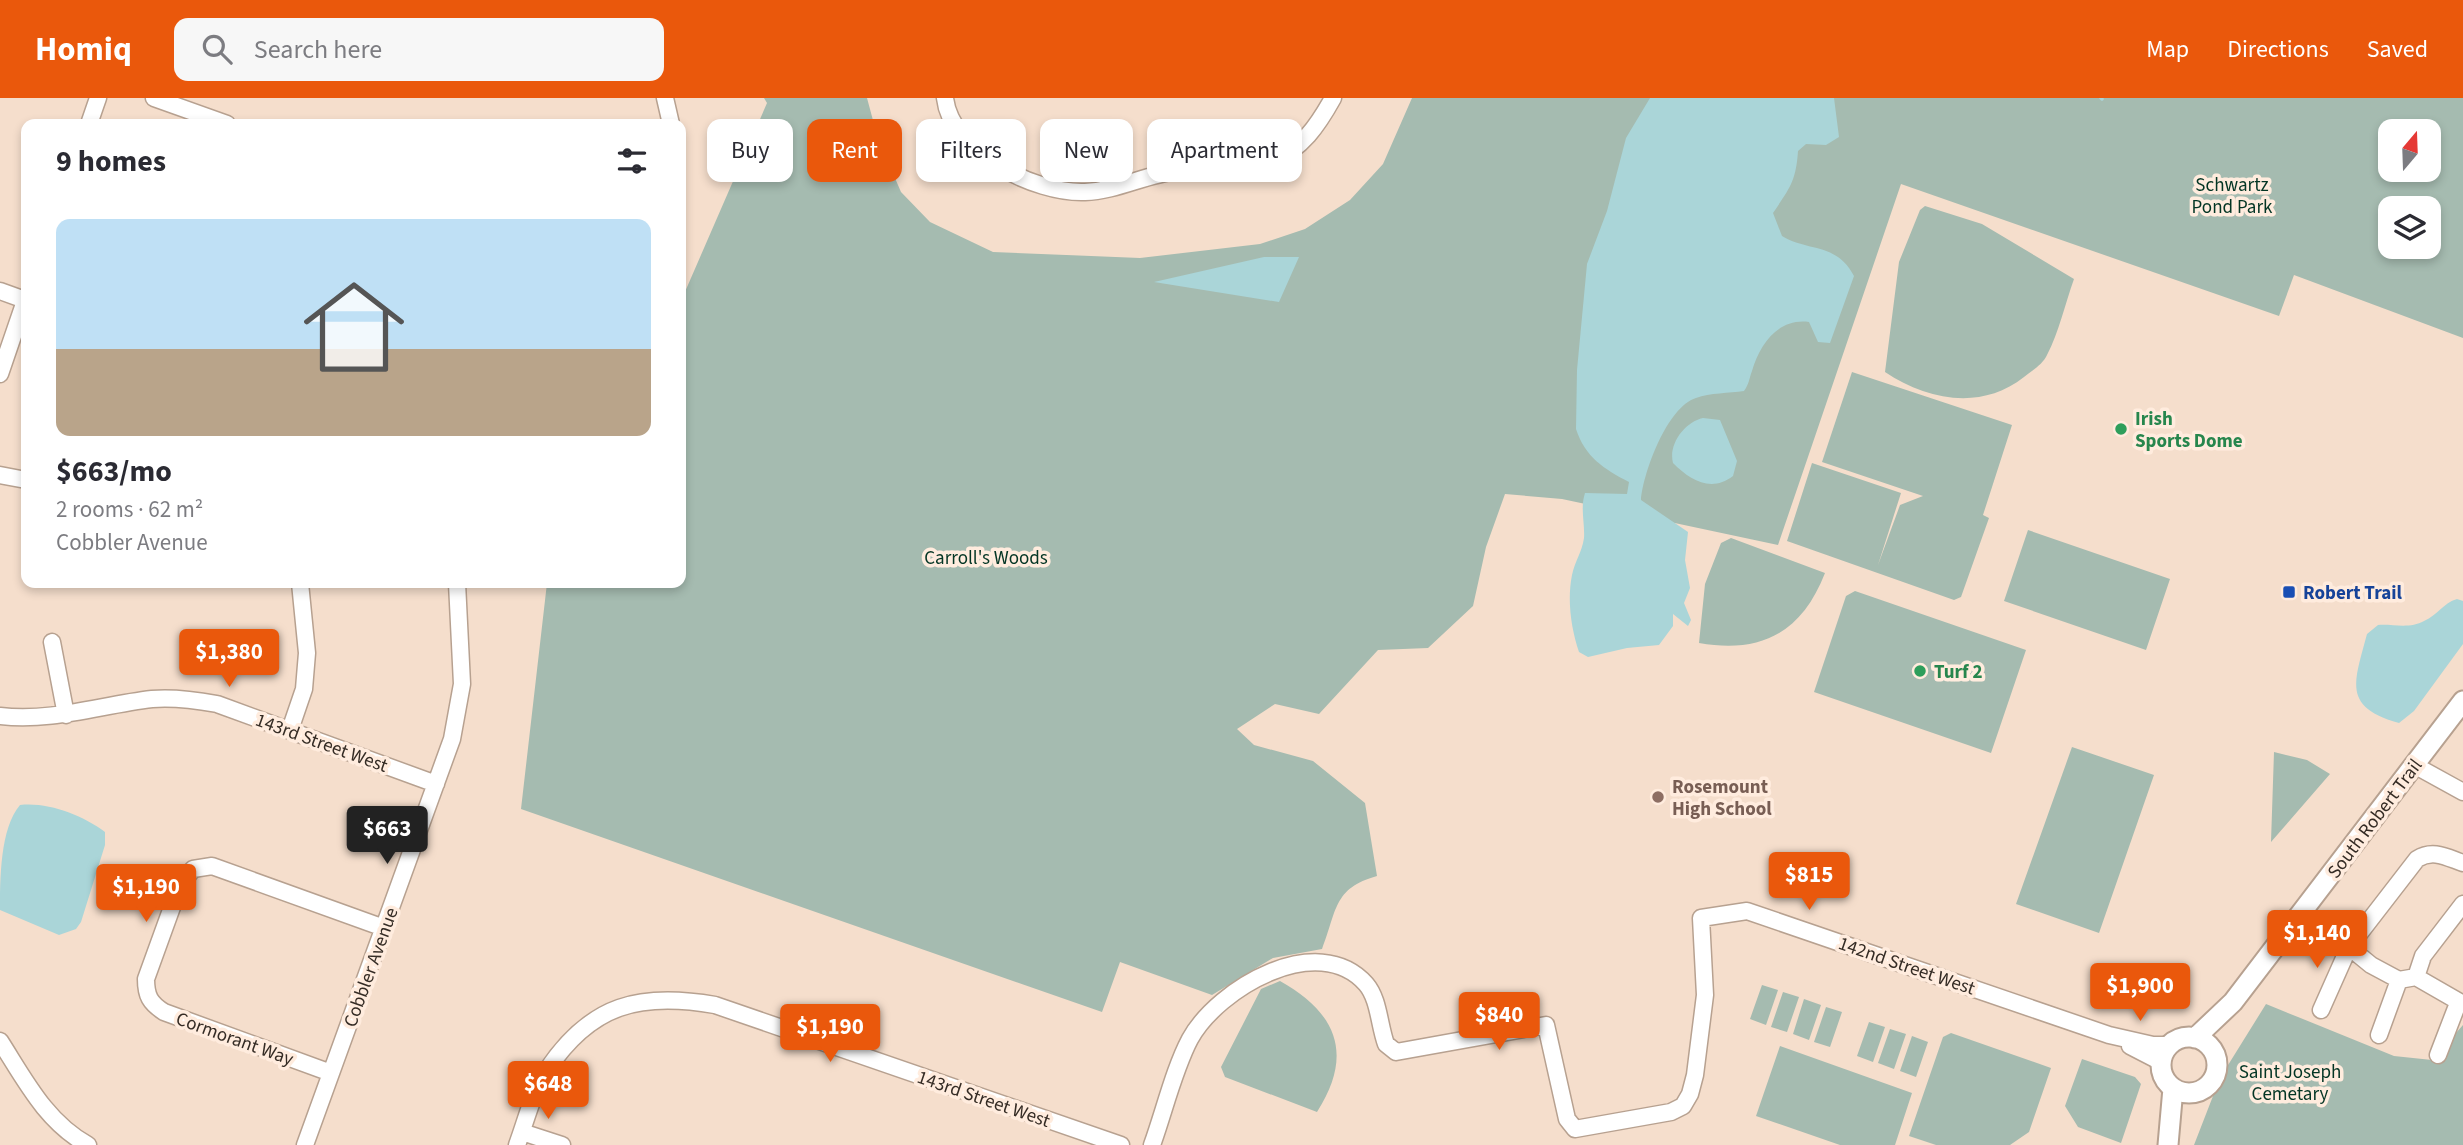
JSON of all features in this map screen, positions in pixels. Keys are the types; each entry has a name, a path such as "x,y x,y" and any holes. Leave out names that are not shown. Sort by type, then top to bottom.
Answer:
{"main road":[{"name":"South Robert Trail","path":"2234,1002 2463,701"},
{"path":"2195,1038 2234,1002"},
{"path":"2214,1051 2234,1002"},
{"path":"2180,1037 2204,1040 2214,1051 2217,1067 2215,1076 2207,1087 2192,1093 2173,1088 2164,1077 2164,1054 2180,1037"},
{"path":"2168,1144 2173,1088"},
{"path":"2168,1144 2192,1093"}],"street":[{"path":"91,119 98,98"},
{"path":"154,98 213,119"},
{"path":"665,98 670,119"},
{"path":"945,98 958,131 972,149 1028,179 1082,192 1107,190 1173,171 1245,170 1273,161 1291,151 1317,128 1333,98"},
{"path":"0,291 21,297"},
{"path":"0,373 21,313"},
{"path":"0,475 21,479"},
{"path":"290,730 304,689 307,653 300,588"},
{"name":"Cobbler Avenue","path":"305,1145 452,739 462,684 457,588"},
{"path":"52,642 66,715"},
{"name":"143rd Street West","path":"0,716 33,719 150,699 183,698 217,704 436,784"},
{"path":"2414,765 2463,792"},
{"path":"2321,1010 2349,947 2417,859 2427,853 2437,853 2463,863"},
{"name":"Cormorant Way","path":"331,1073 164,1012 151,1003 146,992 146,979 180,885 193,869 212,866 384,928"},
{"path":"2379,1035 2408,978 2463,904"},
{"name":"142nd Street West","path":"1152,1145 1190,1038 1217,1004 1254,979 1275,971 1322,961 1347,968 1368,986 1375,1000 1386,1044 1396,1052 1546,1025 1567,1119 1575,1129 1671,1112 1683,1105 1690,1094 1695,1075 1705,995 1701,918 1746,911 2164,1054"},
{"path":"2349,947 2371,965 2408,978 2461,1003 2438,1055"},
{"name":"143rd Street West","path":"520,1138 546,1072 577,1033 599,1017 624,1006 676,998 715,1005 1121,1145"},
{"path":"0,1041 43,1108 69,1135 88,1145"},
{"path":"520,1138 562,1145"}],"green space":[{"name":"Carroll's Woods","path":"764,98 867,98 873,119 807,119 807,182 897,182 901,192 930,222 993,252 1140,258 1260,244 1305,229 1350,200 1383,164 1412,98 2463,98 2463,338 2294,275 2279,316 1901,184 1778,545 1562,499 1505,494 1486,547 1473,606 1428,648 1378,650 1319,714 1275,704 1237,729 1254,745 1313,761 1365,803 1377,876 1352,887 1344,894 1334,912 1322,949 1273,958 1212,995 1120,962 1102,1012 521,809 546,588 686,588 686,289 733,182 793,182 793,119 760,119 767,103"},
{"path":"1925,206 1982,224 2074,279 2055,337 2045,358 2034,370 2007,388 1972,398 1954,398 1918,389 1885,372 1899,262 1920,210"},
{"path":"1852,372 2012,425 1983,515 1989,518 1961,597 1954,600 1787,541 1812,463 1901,493 1878,565 1900,505 1923,496 1822,462"},
{"path":"2028,530 2170,579 2146,650 2004,601"},
{"path":"1731,538 1825,573 1804,610 1792,624 1777,634 1742,645 1699,643 1705,584 1721,543"},
{"name":"Turf 2","path":"1855,591 2026,650 1991,753 1814,692 1846,596"},
{"path":"2072,747 2154,775 2099,933 2016,904"},
{"path":"2274,752 2307,760 2330,774 2271,842"},
{"path":"1280,981 1315,1007 1327,1021 1334,1037 1337,1054 1335,1072 1317,1112 1225,1077 1221,1067 1261,989"},
{"path":"1762,985 1778,990 1766,1025 1750,1019"},
{"path":"1783,992 1799,997 1787,1032 1771,1027"},
{"path":"1804,999 1821,1005 1809,1040 1793,1034"},
{"name":"Saint Joseph Cemetary","path":"2266,1004 2394,1056 2432,1060 2463,1025 2463,1145 2194,1145 2220,1078"},
{"path":"1826,1007 1842,1012 1830,1047 1814,1042"},
{"path":"1869,1022 1885,1027 1873,1062 1857,1056"},
{"path":"1890,1029 1906,1034 1894,1069 1878,1063"},
{"path":"1951,1033 2051,1068 2029,1132 2010,1145 1936,1145 1909,1136 1943,1037"},
{"path":"1912,1036 1928,1042 1916,1077 1900,1071"},
{"path":"1780,1046 1912,1093 1895,1145 1840,1145 1756,1116"},
{"path":"2082,1059 2135,1077 2141,1084 2121,1143 2078,1127 2065,1106"}],"water":[{"path":"1650,98 1834,98 1839,137 1826,145 1806,144 1798,151 1791,185 1773,213 1782,236 1839,258 1854,276 1830,343 1818,342 1809,322 1788,324 1765,343 1744,391 1696,398 1675,414 1658,442 1646,474 1641,500 1688,532 1685,560 1690,588 1684,603 1691,620 1688,626 1673,614 1673,626 1659,645 1627,648 1588,657 1579,652 1570,604 1572,575 1584,538 1585,493 1627,494 1629,482 1590,455 1576,429 1577,370 1587,264 1607,211 1626,138"},
{"path":"1264,257 1299,257 1279,302 1154,282"},
{"path":"1703,418 1720,420 1737,461 1733,476 1717,484 1694,479 1673,463 1673,449 1679,435 1690,424"},
{"path":"2457,599 2463,601 2463,644 2414,711 2399,723 2368,709 2360,701 2356,679 2367,634 2378,625 2408,626 2419,623"},
{"path":"20,805 65,811 105,832 105,845 81,922 76,929 59,935 0,910 5,840 13,815"}],"place":[{"name":"Irish Sports Dome","path":"2121,429"},
{"name":"Robert Trail","path":"2289,592"},
{"name":"Turf 2","path":"1920,671"},
{"name":"Rosemount High School","path":"1658,797"}],"park label":[{"name":"Schwartz Pond Park","path":"2232,195"}]}
